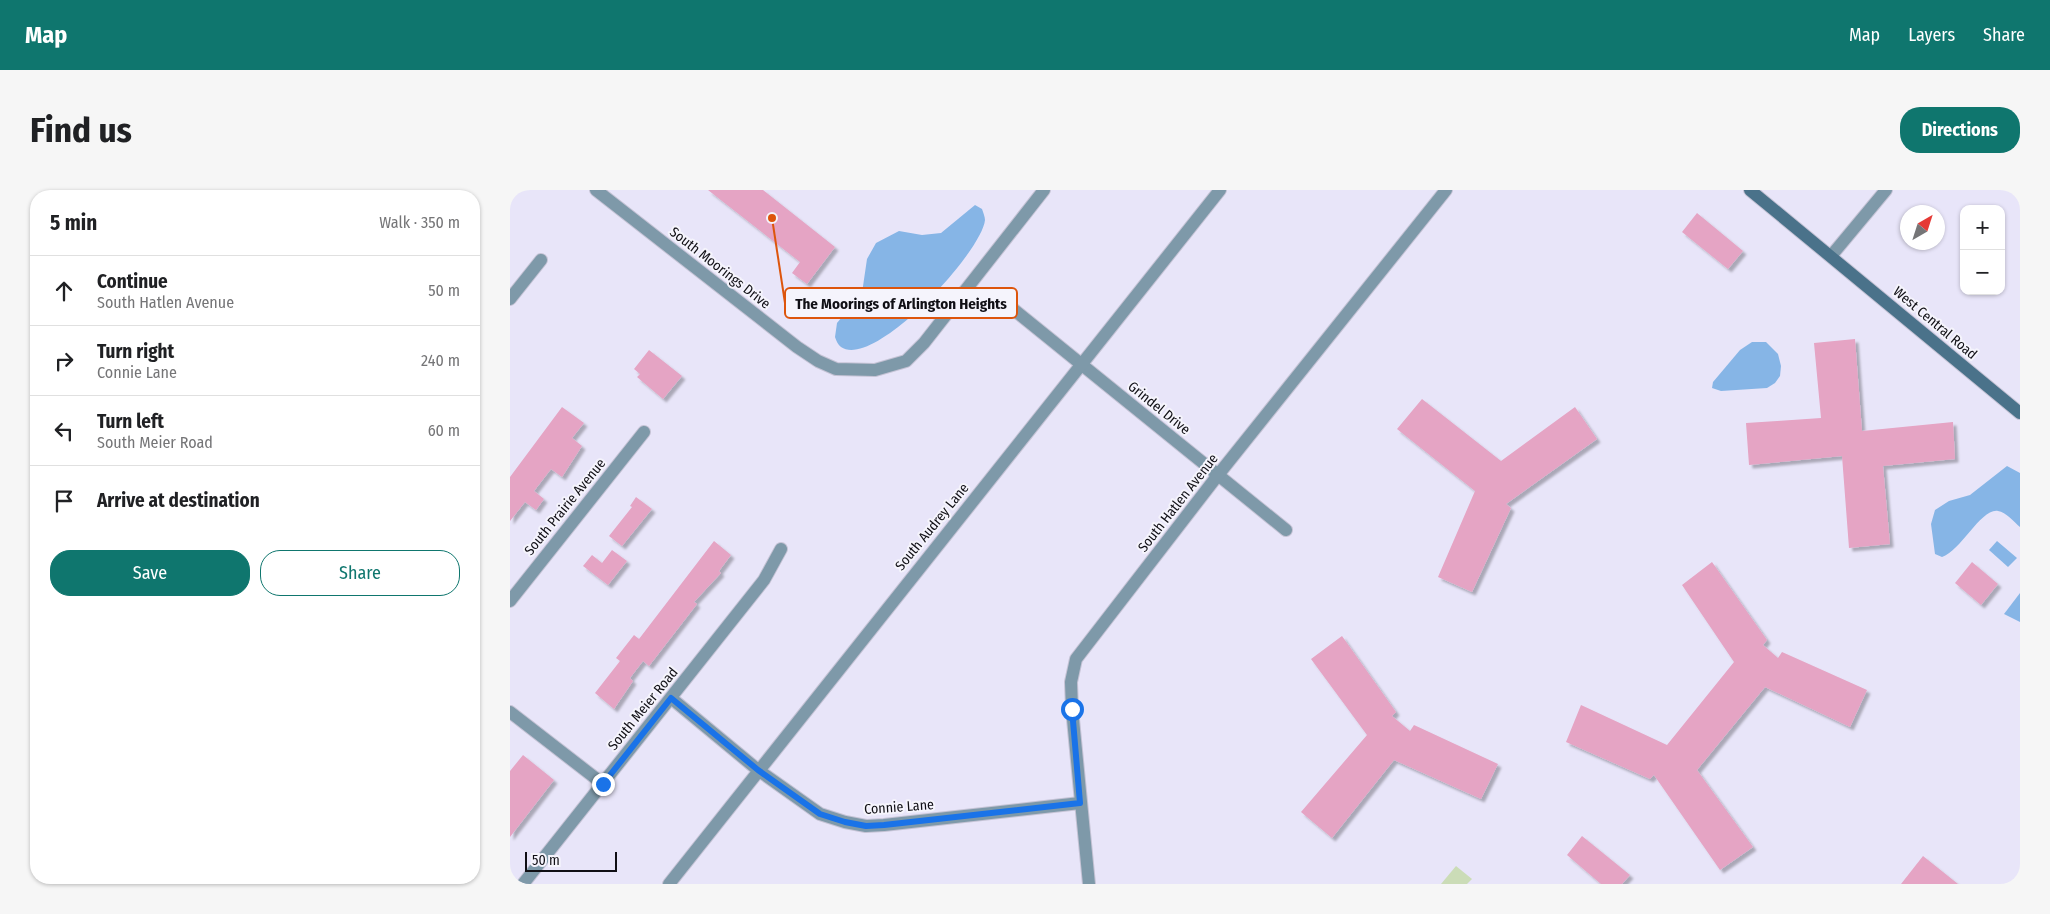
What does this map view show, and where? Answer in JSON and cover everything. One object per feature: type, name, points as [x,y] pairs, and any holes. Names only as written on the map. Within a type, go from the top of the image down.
[{"type":"main road","name":"West Central Road","points":[[1750,190],[2020,413]]},
{"type":"street","name":"South Moorings Drive","points":[[596,190],[797,347],[836,369],[875,370],[906,361],[924,343],[1044,190]]},
{"type":"street","name":"South Audrey Lane","points":[[669,884],[1220,190]]},
{"type":"street","name":"South Hatlen Avenue","points":[[1089,884],[1080,803],[1071,682],[1076,659],[1218,475],[1446,190]]},
{"type":"street","points":[[1831,256],[1886,190]]},
{"type":"street","points":[[510,299],[541,260]]},
{"type":"street","name":"Grindel Drive","points":[[1013,309],[1286,530]]},
{"type":"street","name":"South Prairie Avenue","points":[[510,601],[644,432]]},
{"type":"street","name":"South Meier Road","points":[[523,884],[764,580],[781,549]]},
{"type":"street","name":"Connie Lane","points":[[671,698],[758,770],[820,814],[845,822],[866,826],[1080,803]]},
{"type":"street","points":[[510,712],[603,784]]},
{"type":"green space","points":[[1456,866],[1472,879],[1467,884],[1441,884]]},
{"type":"water","points":[[975,205],[982,209],[985,220],[979,236],[966,257],[947,280],[900,325],[877,341],[857,349],[841,347],[835,337],[837,323],[862,293],[867,259],[876,243],[899,231],[922,235],[941,233]]},
{"type":"water","points":[[1752,342],[1766,342],[1778,354],[1781,366],[1780,376],[1775,383],[1767,388],[1721,391],[1712,388],[1713,382],[1740,350]]},
{"type":"water","points":[[2007,466],[2020,473],[2020,527],[2004,513],[1998,511],[1991,512],[1949,553],[1942,557],[1935,554],[1931,524],[1935,510],[1949,501],[1970,495]]},
{"type":"water","points":[[1997,541],[2017,558],[2008,567],[1989,550]]},
{"type":"water","points":[[2020,593],[2020,622],[2004,614]]},
{"type":"building","points":[[708,190],[763,190],[835,247],[807,284],[792,273],[800,262]]},
{"type":"building","points":[[1697,213],[1743,251],[1728,269],[1682,232]]},
{"type":"building","points":[[1855,339],[1862,431],[1953,422],[1955,459],[1883,466],[1890,544],[1849,548],[1842,456],[1749,465],[1746,423],[1821,418],[1814,343]]},
{"type":"building","points":[[649,350],[682,376],[663,399],[637,377],[640,374],[634,369]]},
{"type":"building","points":[[1422,399],[1501,461],[1575,407],[1597,439],[1506,504],[1511,508],[1472,592],[1438,577],[1475,491],[1397,429]]},
{"type":"building","points":[[562,407],[584,423],[572,438],[582,446],[562,477],[551,469],[534,491],[544,499],[536,510],[525,502],[510,521],[510,477]]},
{"type":"building","points":[[636,497],[652,509],[622,546],[609,536],[632,507],[630,506]]},
{"type":"building","points":[[714,541],[731,555],[719,571],[721,573],[694,602],[697,604],[649,666],[643,661],[630,678],[633,681],[614,709],[595,693],[620,661],[616,658],[634,635],[639,639]]},
{"type":"building","points":[[612,550],[627,561],[608,585],[583,566],[592,555],[602,563]]},
{"type":"building","points":[[1712,562],[1767,640],[1763,645],[1778,658],[1782,652],[1867,690],[1850,727],[1765,687],[1697,770],[1753,847],[1720,870],[1654,775],[1650,779],[1566,742],[1581,705],[1667,745],[1734,662],[1682,585]]},
{"type":"building","points":[[1972,562],[1998,584],[1981,605],[1955,583]]},
{"type":"building","points":[[1342,636],[1396,712],[1392,716],[1410,731],[1414,725],[1498,764],[1481,799],[1394,760],[1332,838],[1301,812],[1367,735],[1311,659]]},
{"type":"building","points":[[523,755],[554,780],[510,837],[510,771]]},
{"type":"building","points":[[1582,836],[1630,875],[1622,884],[1601,884],[1567,855]]},
{"type":"building","points":[[1923,856],[1958,884],[1901,884]]},
{"type":"place","name":"The Moorings of Arlington Heights","points":[[772,218]]},
{"type":"route","points":[[603,784],[671,698],[758,770],[820,814],[845,822],[866,826],[884,825],[1080,803],[1072,709]]}]
